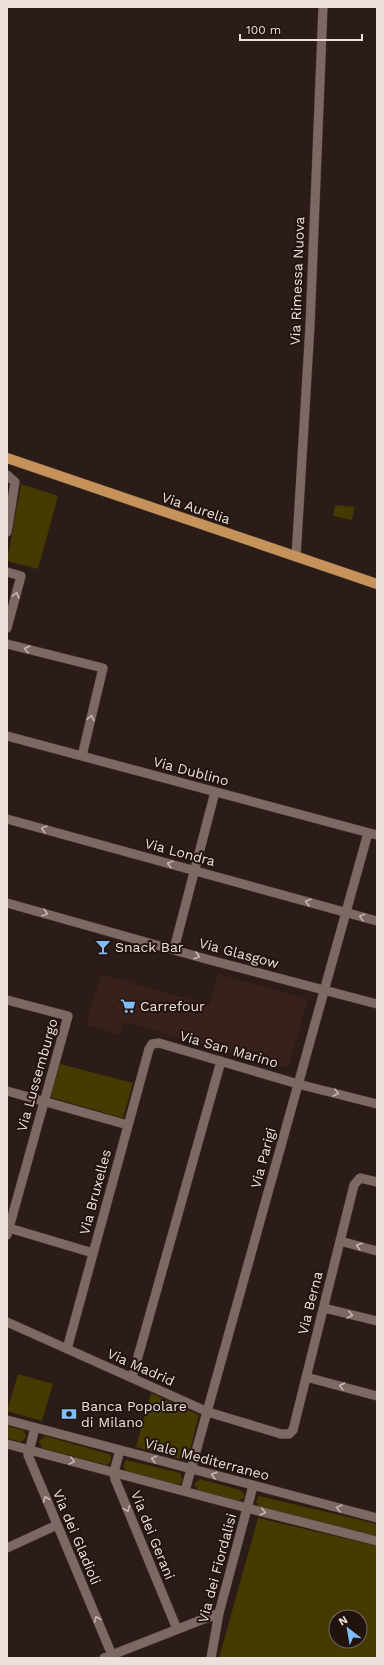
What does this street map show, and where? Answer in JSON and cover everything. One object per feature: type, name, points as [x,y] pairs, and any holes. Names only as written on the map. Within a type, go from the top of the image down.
[{"type":"main road","name":"Via Aurelia","points":[[7,458],[377,584]]},
{"type":"street","name":"Via Rimessa Nuova","points":[[296,556],[310,326],[323,7]]},
{"type":"street","points":[[7,476],[15,482],[7,532]]},
{"type":"street","points":[[7,572],[21,576],[7,628]]},
{"type":"street","points":[[7,644],[103,668],[82,756]]},
{"type":"street","name":"Via Dublino","points":[[7,736],[373,834]]},
{"type":"street","points":[[174,949],[215,792]]},
{"type":"street","name":"Via Londra","points":[[7,819],[377,921]]},
{"type":"street","name":"Via Parigi","points":[[185,1491],[346,913],[373,834]]},
{"type":"street","name":"Via Glasgow","points":[[7,903],[377,1004]]},
{"type":"street","name":"Via Lussemburgo","points":[[7,1000],[68,1016],[8,1231]]},
{"type":"street","name":"Via San Marino","points":[[153,1044],[159,1043],[298,1084],[377,1104]]},
{"type":"street","name":"Via Bruxelles","points":[[67,1349],[149,1049],[153,1044]]},
{"type":"street","points":[[132,1378],[221,1062]]},
{"type":"street","points":[[7,1091],[128,1125]]},
{"type":"street","name":"Via Berna","points":[[289,1434],[293,1430],[354,1185],[358,1179],[364,1178],[377,1182]]},
{"type":"street","points":[[7,1199],[17,1202]]},
{"type":"street","points":[[8,1231],[93,1253]]},
{"type":"street","points":[[340,1241],[377,1251]]},
{"type":"street","points":[[324,1308],[377,1321]]},
{"type":"street","name":"Via Madrid","points":[[7,1322],[208,1412],[281,1434],[289,1434]]},
{"type":"street","points":[[306,1377],[377,1396]]},
{"type":"street","name":"Viale Mediterraneo","points":[[7,1420],[377,1518]]},
{"type":"street","name":"Via dei Gladioli","points":[[35,1428],[28,1455],[108,1656]]},
{"type":"street","points":[[7,1444],[377,1541]]},
{"type":"street","points":[[114,1472],[120,1450]]},
{"type":"street","name":"Via dei Gerani","points":[[114,1472],[115,1479],[177,1629]]},
{"type":"street","name":"Via dei Fiordalisi","points":[[211,1658],[219,1613],[253,1486]]},
{"type":"street","points":[[7,1548],[57,1525]]},
{"type":"street","points":[[108,1656],[219,1613]]},
{"type":"shaded area","points":[[21,484],[58,496],[38,569],[7,561]]},
{"type":"shaded area","points":[[335,505],[354,507],[352,520],[333,516]]},
{"type":"shaded area","points":[[101,974],[209,1005],[218,974],[308,999],[288,1068],[124,1022],[120,1035],[86,1025]]},
{"type":"shaded area","points":[[60,1064],[133,1083],[123,1118],[50,1097]]},
{"type":"shaded area","points":[[18,1374],[53,1384],[42,1421],[7,1411]]},
{"type":"shaded area","points":[[151,1393],[199,1415],[187,1461],[136,1447]]},
{"type":"shaded area","points":[[7,1426],[23,1430],[26,1435],[25,1439],[21,1442],[7,1438]]},
{"type":"shaded area","points":[[45,1436],[109,1454],[111,1457],[111,1462],[106,1465],[42,1448],[39,1441]]},
{"type":"shaded area","points":[[126,1460],[180,1473],[183,1480],[179,1485],[126,1471],[123,1466]]},
{"type":"shaded area","points":[[200,1479],[240,1490],[245,1497],[238,1501],[198,1490],[194,1484]]},
{"type":"shaded area","points":[[259,1496],[377,1524],[377,1536],[259,1507],[256,1501]]},
{"type":"shaded area","points":[[258,1518],[377,1546],[377,1658],[219,1658]]},
{"type":"place","name":"Snack Bar","points":[[103,947]]},
{"type":"place","name":"Carrefour","points":[[128,1006]]},
{"type":"place","name":"Banca Popolare di Milano","points":[[69,1414]]}]
